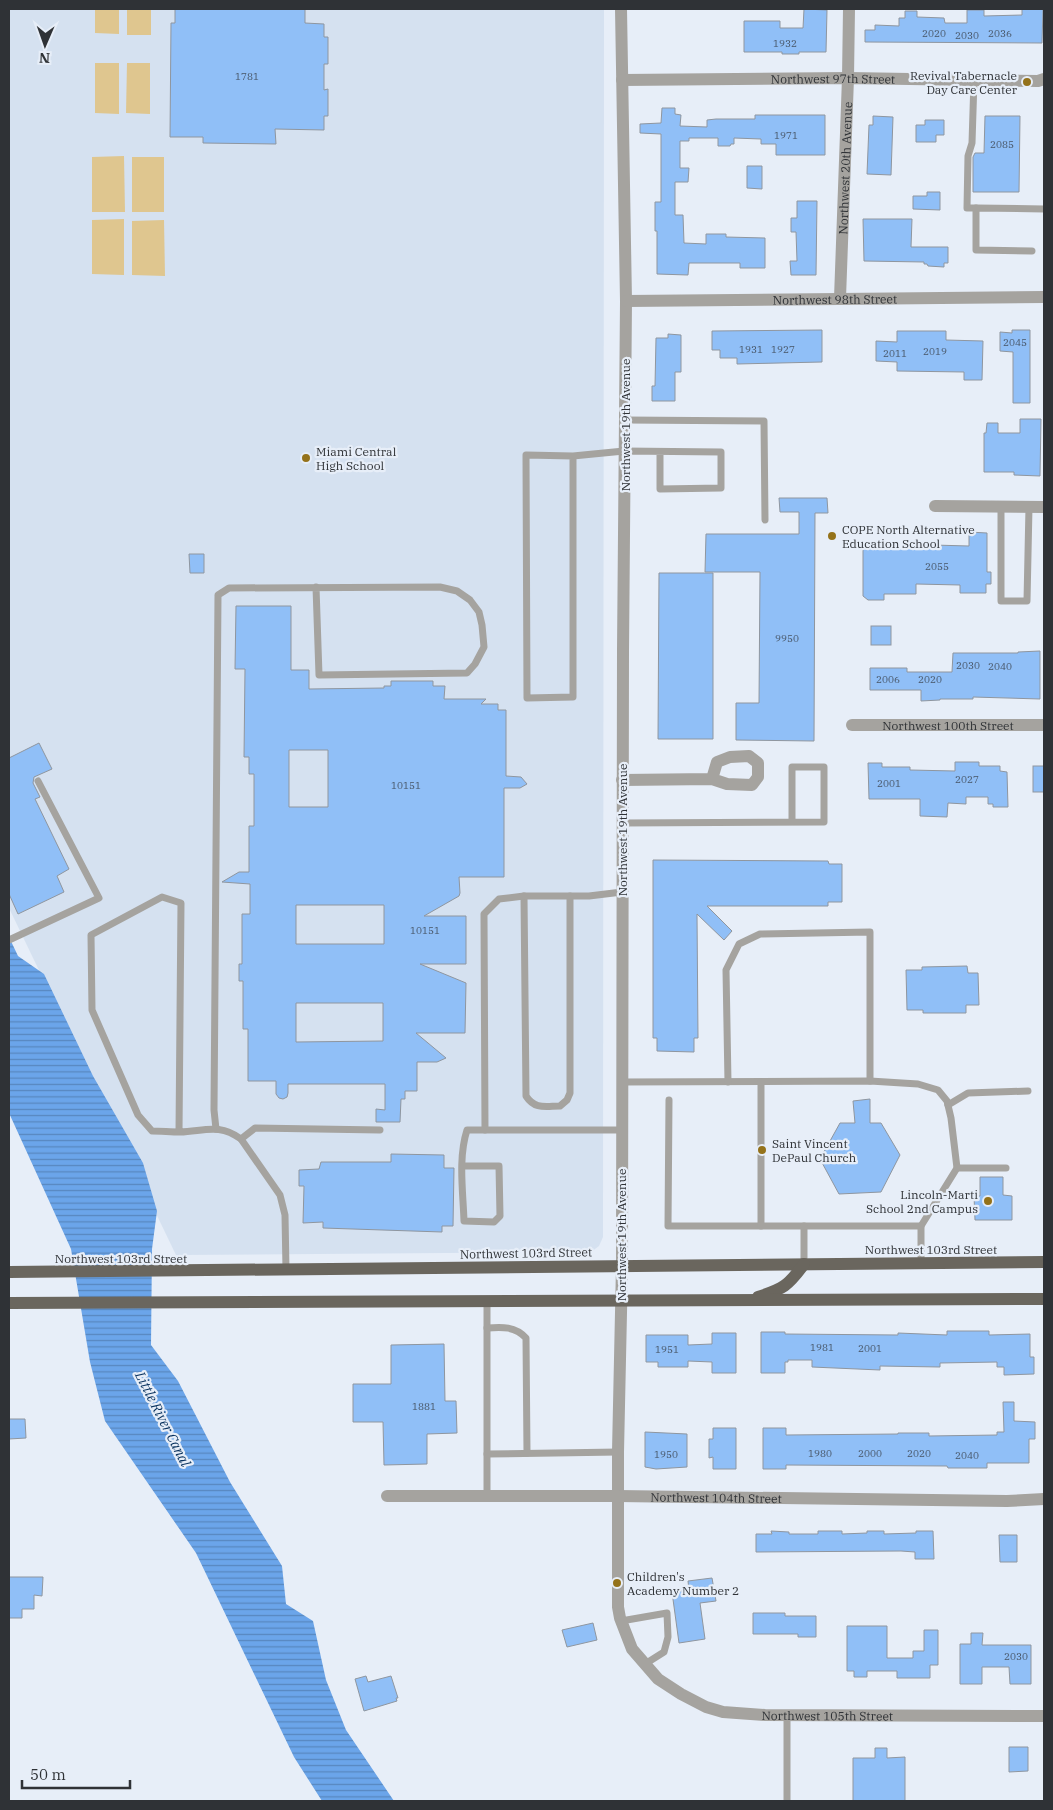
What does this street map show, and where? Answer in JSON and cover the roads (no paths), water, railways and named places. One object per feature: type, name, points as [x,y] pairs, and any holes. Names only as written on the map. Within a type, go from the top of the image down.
[{"type":"main road","name":"Northwest 103rd Street","points":[[9,1272],[1044,1262]]},
{"type":"main road","points":[[746,1301],[781,1290],[793,1280],[804,1264]]},
{"type":"main road","points":[[9,1304],[487,1300],[1044,1299]]},
{"type":"street","name":"Northwest 19th Avenue","points":[[621,9],[626,301],[622,780],[622,1266],[618,1452],[618,1607],[621,1621],[632,1649]]},
{"type":"street","name":"Northwest 20th Avenue","points":[[840,298],[849,9]]},
{"type":"street","name":"Northwest 97th Street","points":[[622,80],[848,78],[1038,81],[1044,79]]},
{"type":"street","name":"Northwest 98th Street","points":[[626,301],[1044,296]]},
{"type":"street","points":[[935,506],[1044,507]]},
{"type":"street","name":"Northwest 100th Street","points":[[852,725],[1044,725]]},
{"type":"street","points":[[622,780],[712,778]]},
{"type":"street","name":"Northwest 104th Street","points":[[387,1496],[618,1496],[1007,1501],[1044,1499]]},
{"type":"street","name":"Northwest 105th Street","points":[[632,1649],[658,1679],[706,1707],[723,1712],[787,1715],[1044,1716]]},
{"type":"lane","points":[[974,80],[972,143],[968,156],[967,208],[1044,209]]},
{"type":"lane","points":[[976,208],[976,250],[1032,251]]},
{"type":"lane","points":[[625,420],[764,421],[765,520]]},
{"type":"lane","points":[[573,456],[573,698],[526,698],[526,455],[573,456],[624,451],[721,452],[721,488],[660,489],[660,452]]},
{"type":"lane","points":[[1001,507],[1001,601],[1027,601],[1028,507]]},
{"type":"lane","points":[[216,1129],[214,1110],[218,595],[229,588],[316,587],[440,588],[457,591],[470,600],[479,612],[484,647],[475,664],[467,673],[319,675],[316,587]]},
{"type":"lane","points":[[622,823],[824,822],[824,767],[792,767],[792,822]]},
{"type":"lane","points":[[9,940],[98,898],[38,781]]},
{"type":"lane","points":[[485,1130],[484,914],[499,900],[524,896],[589,896],[622,892]]},
{"type":"lane","points":[[524,896],[526,1096],[531,1104],[539,1107],[560,1106],[567,1100],[570,1092],[570,896]]},
{"type":"lane","points":[[179,1132],[181,903],[162,897],[92,935],[92,1010],[138,1115],[152,1131],[179,1132],[216,1129],[230,1131],[241,1139],[280,1195],[285,1215],[286,1270]]},
{"type":"lane","points":[[728,1082],[726,970],[739,944],[760,934],[870,932],[870,1081]]},
{"type":"lane","points":[[622,1082],[870,1081],[918,1084],[938,1090],[948,1105],[957,1168],[921,1226],[921,1263]]},
{"type":"lane","points":[[761,1082],[761,1226]]},
{"type":"lane","points":[[948,1105],[968,1093],[1028,1091]]},
{"type":"lane","points":[[669,1100],[668,1226],[921,1226]]},
{"type":"lane","points":[[241,1139],[255,1128],[380,1130]]},
{"type":"lane","points":[[462,1166],[499,1166],[500,1216],[494,1222],[464,1221],[462,1166],[462,1146],[467,1130],[622,1130]]},
{"type":"lane","points":[[957,1168],[1006,1168]]},
{"type":"lane","points":[[804,1226],[804,1264]]},
{"type":"lane","points":[[487,1300],[487,1496]]},
{"type":"lane","points":[[487,1328],[506,1327],[520,1331],[526,1338],[527,1453]]},
{"type":"lane","points":[[487,1454],[618,1452]]},
{"type":"lane","points":[[621,1621],[667,1613],[668,1636],[664,1652],[645,1664]]},
{"type":"lane","points":[[787,1715],[787,1801]]},
{"type":"water","name":"Little River Canal","points":[[9,937],[18,956],[44,974],[93,1076],[143,1163],[157,1211],[152,1249],[151,1345],[178,1381],[230,1482],[282,1566],[286,1604],[313,1621],[326,1680],[346,1730],[394,1801],[322,1801],[294,1757],[196,1553],[105,1421],[90,1362],[71,1249],[9,1113]]},
{"type":"place","name":"Revival Tabernacle Day Care Center","points":[[1027,82]]},
{"type":"place","name":"Miami Central High School","points":[[306,458]]},
{"type":"place","name":"COPE North Alternative Education School","points":[[832,536]]},
{"type":"place","name":"Saint Vincent DePaul Church","points":[[762,1150]]},
{"type":"place","name":"Lincoln-Marti School 2nd Campus","points":[[988,1201]]},
{"type":"place","name":"Children's Academy Number 2","points":[[617,1583]]}]
